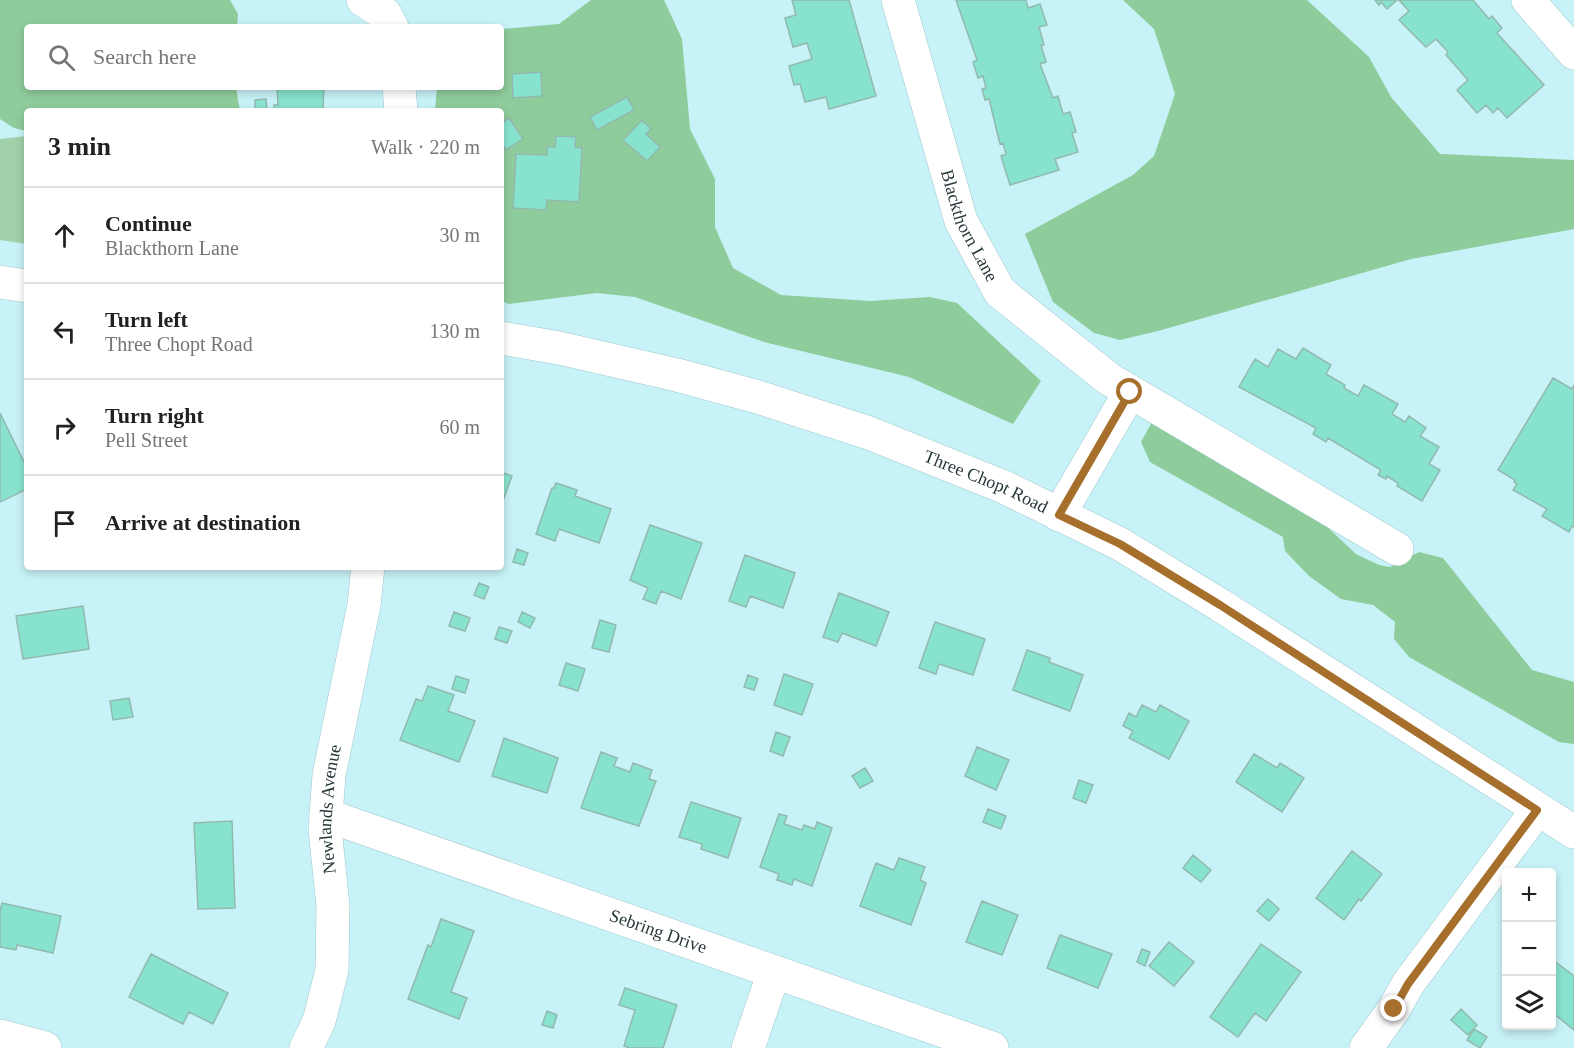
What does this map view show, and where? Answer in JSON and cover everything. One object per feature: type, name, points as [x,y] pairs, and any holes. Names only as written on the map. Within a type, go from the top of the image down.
[{"type":"street","points":[[363,0],[385,14],[390,24]]},
{"type":"street","name":"Blackthorn Lane","points":[[898,0],[961,221],[1000,292],[1109,380],[1397,549]]},
{"type":"street","points":[[1528,0],[1574,53]]},
{"type":"street","points":[[399,90],[401,108]]},
{"type":"street","points":[[0,282],[24,286]]},
{"type":"street","name":"Three Chopt Road","points":[[504,339],[559,348],[677,375],[823,417],[929,456],[1004,487],[1120,544],[1220,605],[1574,832]]},
{"type":"street","points":[[1059,515],[1130,392]]},
{"type":"street","name":"Newlands Avenue","points":[[306,1048],[320,1021],[332,970],[333,906],[325,829],[329,775],[364,605],[368,570]]},
{"type":"street","points":[[1366,1048],[1394,1009],[1408,984],[1537,810]]},
{"type":"street","name":"Sebring Drive","points":[[326,815],[992,1048]]},
{"type":"street","points":[[748,1048],[774,972]]},
{"type":"street","points":[[0,1036],[45,1048]]},
{"type":"green space","points":[[0,0],[230,0],[238,14],[237,24],[24,24],[24,90],[236,90],[240,108],[24,108],[24,130],[14,128],[0,119]]},
{"type":"green space","points":[[591,0],[664,0],[682,39],[690,129],[715,179],[715,227],[733,268],[781,295],[870,301],[930,297],[957,303],[1041,381],[1013,424],[909,377],[764,342],[635,297],[597,293],[509,304],[504,302],[504,108],[435,108],[437,90],[504,90],[504,29],[559,24]]},
{"type":"green space","points":[[1123,0],[1307,0],[1369,57],[1391,97],[1440,154],[1574,160],[1574,229],[1411,259],[1120,340],[1094,333],[1053,302],[1025,234],[1133,175],[1154,156],[1175,94],[1154,29]]},
{"type":"green space","points":[[24,136],[24,244],[0,240],[0,139]]},
{"type":"green space","points":[[1152,422],[1323,523],[1356,554],[1379,565],[1390,567],[1419,552],[1443,558],[1532,670],[1574,682],[1574,744],[1559,742],[1409,657],[1394,639],[1395,622],[1373,605],[1341,599],[1309,576],[1285,551],[1283,537],[1150,462],[1141,442]]},
{"type":"building","points":[[792,0],[849,0],[876,96],[829,109],[826,97],[805,102],[800,84],[794,85],[789,66],[812,59],[807,43],[793,47],[785,18],[796,15]]},
{"type":"building","points":[[956,0],[1026,0],[1028,8],[1040,4],[1047,25],[1039,27],[1046,62],[1040,64],[1053,98],[1058,96],[1063,114],[1070,112],[1076,132],[1072,133],[1078,152],[1055,159],[1059,170],[1010,185],[1001,156],[1006,154],[1003,143],[1000,144],[989,99],[985,100],[982,89],[986,88],[983,76],[978,78],[973,62],[977,60]]},
{"type":"building","points":[[1375,0],[1397,0],[1387,9],[1381,2],[1379,5]]},
{"type":"building","points":[[1399,0],[1473,0],[1489,19],[1492,16],[1502,28],[1497,33],[1544,85],[1507,118],[1498,108],[1493,113],[1486,105],[1477,113],[1457,90],[1468,80],[1446,55],[1448,52],[1436,39],[1426,47],[1399,20],[1409,11]]},
{"type":"building","points":[[541,72],[542,96],[513,98],[512,74]]},
{"type":"building","points":[[277,90],[324,90],[323,108],[274,108],[274,105],[278,105]]},
{"type":"building","points":[[627,97],[634,110],[597,130],[590,117]]},
{"type":"building","points":[[266,99],[267,108],[255,108],[255,100]]},
{"type":"building","points":[[509,118],[523,139],[506,150],[504,147],[504,122]]},
{"type":"building","points":[[642,120],[651,129],[646,134],[660,147],[647,161],[623,140]]},
{"type":"building","points":[[556,136],[576,137],[575,147],[582,148],[579,202],[547,200],[546,210],[513,208],[516,154],[547,155],[547,147],[555,147]]},
{"type":"building","points":[[1303,348],[1331,365],[1326,374],[1345,385],[1344,388],[1358,396],[1364,385],[1398,404],[1392,414],[1405,422],[1409,416],[1426,428],[1420,436],[1439,447],[1429,464],[1440,470],[1422,501],[1397,486],[1398,483],[1387,476],[1386,479],[1378,475],[1381,470],[1328,438],[1326,442],[1313,434],[1316,428],[1239,387],[1255,359],[1268,367],[1278,349],[1296,359]]},
{"type":"building","points":[[1553,378],[1572,389],[1574,385],[1574,527],[1572,526],[1569,532],[1542,516],[1547,509],[1513,490],[1517,484],[1515,480],[1498,470]]},
{"type":"building","points":[[0,413],[24,462],[24,490],[0,502]]},
{"type":"building","points":[[504,473],[512,476],[504,498]]},
{"type":"building","points":[[556,483],[577,490],[575,496],[611,509],[599,543],[559,529],[555,541],[536,534],[552,488]]},
{"type":"building","points":[[650,525],[702,543],[681,599],[661,591],[656,604],[643,599],[648,588],[630,580]]},
{"type":"building","points":[[517,549],[528,553],[524,565],[513,562]]},
{"type":"building","points":[[745,555],[795,573],[783,608],[750,596],[746,607],[729,601]]},
{"type":"building","points":[[479,583],[489,587],[484,599],[474,595]]},
{"type":"building","points":[[839,593],[889,612],[876,646],[842,633],[838,642],[823,637]]},
{"type":"building","points":[[83,606],[89,649],[23,659],[16,616]]},
{"type":"building","points":[[454,612],[470,618],[465,631],[449,626]]},
{"type":"building","points":[[522,612],[535,618],[530,628],[518,622]]},
{"type":"building","points":[[600,620],[616,625],[609,652],[592,648]]},
{"type":"building","points":[[935,622],[985,639],[973,675],[939,664],[936,674],[919,668]]},
{"type":"building","points":[[499,627],[512,631],[507,643],[495,639]]},
{"type":"building","points":[[1027,650],[1050,658],[1049,662],[1083,675],[1070,711],[1013,690]]},
{"type":"building","points":[[566,663],[585,669],[578,691],[559,685]]},
{"type":"building","points":[[784,674],[813,684],[802,715],[774,705]]},
{"type":"building","points":[[748,675],[758,679],[754,690],[744,687]]},
{"type":"building","points":[[456,676],[469,680],[465,693],[452,689]]},
{"type":"building","points":[[428,686],[454,695],[448,711],[475,721],[459,762],[400,740],[416,699],[422,701]]},
{"type":"building","points":[[129,698],[133,717],[113,720],[110,701]]},
{"type":"building","points":[[1142,705],[1156,712],[1160,705],[1189,721],[1169,759],[1129,738],[1133,731],[1123,726],[1129,713],[1136,717]]},
{"type":"building","points":[[776,732],[790,737],[783,756],[770,751]]},
{"type":"building","points":[[504,738],[558,758],[547,793],[492,776]]},
{"type":"building","points":[[977,747],[1009,760],[996,790],[965,776]]},
{"type":"building","points":[[601,752],[617,758],[614,766],[630,772],[633,763],[652,770],[649,779],[656,781],[639,826],[581,808]]},
{"type":"building","points":[[1254,754],[1277,768],[1280,763],[1304,778],[1282,812],[1236,782]]},
{"type":"building","points":[[865,768],[873,781],[860,788],[852,776]]},
{"type":"building","points":[[1079,780],[1093,785],[1086,803],[1073,798]]},
{"type":"building","points":[[691,802],[741,818],[728,858],[701,849],[702,844],[679,837]]},
{"type":"building","points":[[988,809],[1006,816],[1001,829],[983,822]]},
{"type":"building","points":[[779,814],[787,816],[784,824],[802,830],[804,825],[815,829],[817,822],[832,828],[812,886],[794,879],[792,885],[777,880],[779,874],[760,867]]},
{"type":"building","points":[[232,821],[235,908],[198,909],[194,823]]},
{"type":"building","points":[[1352,851],[1382,874],[1361,901],[1359,899],[1344,920],[1316,898]]},
{"type":"building","points":[[1193,855],[1211,870],[1201,882],[1183,868]]},
{"type":"building","points":[[899,858],[925,867],[920,880],[926,883],[911,925],[860,906],[876,863],[894,870]]},
{"type":"building","points":[[1268,899],[1279,909],[1269,921],[1257,911]]},
{"type":"building","points":[[982,901],[1018,915],[1002,955],[966,942]]},
{"type":"building","points":[[2,903],[61,916],[53,953],[17,945],[16,950],[0,947]]},
{"type":"building","points":[[441,919],[474,931],[451,992],[467,998],[459,1019],[408,999],[428,945],[431,947]]},
{"type":"building","points":[[1060,935],[1112,954],[1098,988],[1047,968]]},
{"type":"building","points":[[1169,942],[1194,962],[1174,986],[1149,966]]},
{"type":"building","points":[[1261,944],[1301,972],[1266,1021],[1255,1013],[1238,1037],[1210,1017]]},
{"type":"building","points":[[1142,949],[1150,952],[1145,966],[1137,962]]},
{"type":"building","points":[[151,954],[228,993],[213,1024],[189,1012],[183,1024],[129,997]]},
{"type":"building","points":[[1556,962],[1574,976],[1574,1030],[1556,1015]]},
{"type":"building","points":[[625,988],[677,1005],[663,1048],[624,1046],[635,1010],[619,1005]]},
{"type":"building","points":[[1461,1009],[1477,1025],[1468,1035],[1451,1020]]},
{"type":"building","points":[[547,1011],[557,1015],[553,1028],[542,1025]]},
{"type":"building","points":[[1474,1029],[1487,1037],[1480,1048],[1467,1040]]},
{"type":"route","points":[[1130,392],[1059,515],[1120,544],[1220,605],[1537,810],[1408,984],[1394,1009]]}]
